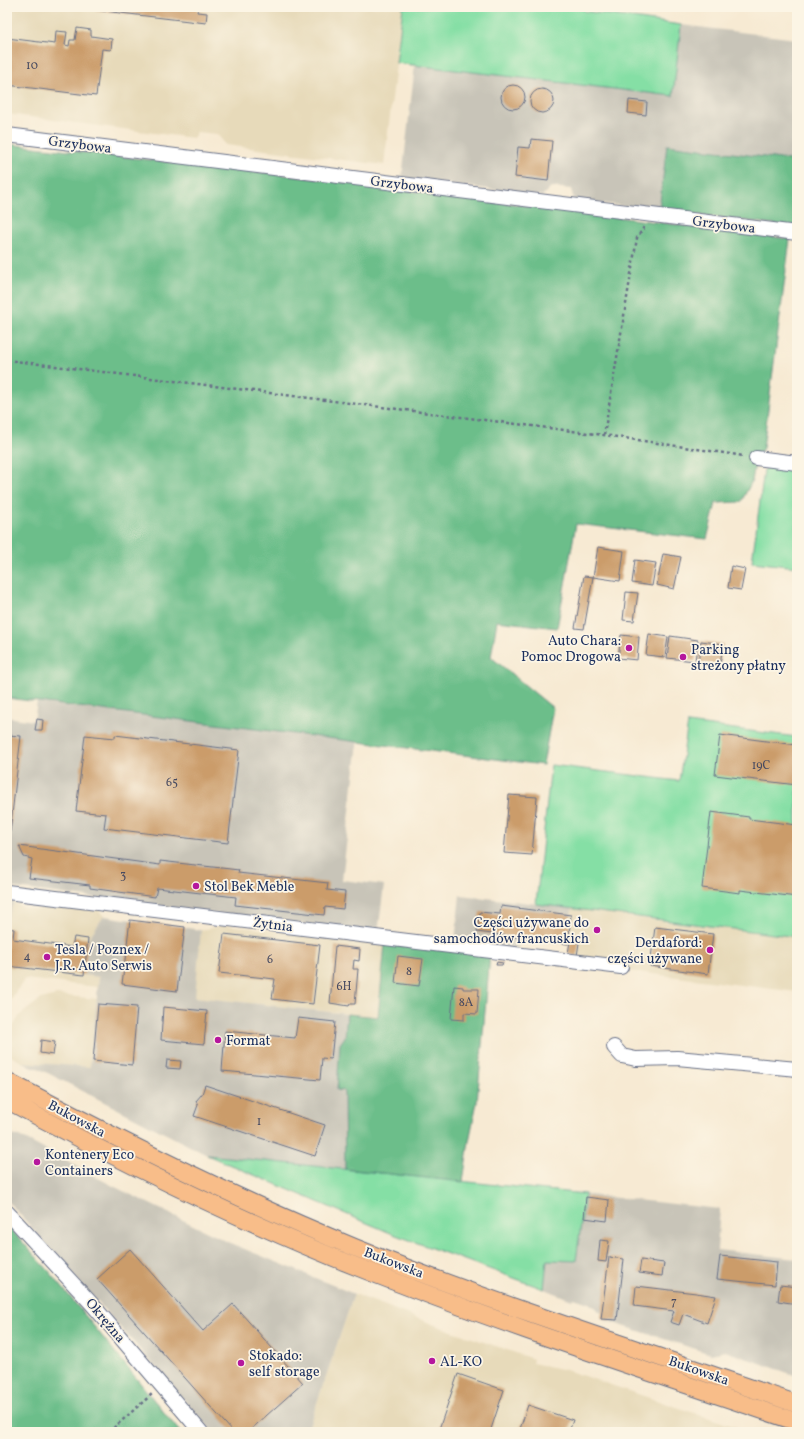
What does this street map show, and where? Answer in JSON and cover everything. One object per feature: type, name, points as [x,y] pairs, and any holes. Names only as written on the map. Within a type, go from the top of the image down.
[{"type":"main road","name":"Bukowska","points":[[7,1081],[174,1167],[242,1199],[355,1247],[462,1288],[797,1404]]},
{"type":"main road","name":"Bukowska","points":[[7,1100],[180,1189],[276,1233],[353,1265],[496,1319],[797,1422]]},
{"type":"street","name":"Grzybowa","points":[[7,135],[797,233]]},
{"type":"street","points":[[756,458],[797,463]]},
{"type":"street","name":"Żytnia","points":[[7,892],[621,967]]},
{"type":"street","points":[[614,1047],[622,1056],[636,1059],[677,1058],[797,1069]]},
{"type":"street","name":"Okrężna","points":[[7,1212],[91,1303],[201,1432]]},
{"type":"path","points":[[604,435],[637,238],[643,230],[648,214]]},
{"type":"path","points":[[7,360],[604,435],[756,458]]},
{"type":"path","points":[[109,1432],[161,1386]]},
{"type":"shaded area","points":[[7,7],[403,7],[384,165],[226,145],[217,134],[197,132],[193,138],[7,114]]},
{"type":"shaded area","points":[[681,25],[797,39],[797,161],[667,145],[659,210],[574,200],[571,189],[551,187],[542,196],[402,178],[415,65],[673,96]]},
{"type":"shaded area","points":[[37,702],[358,742],[342,880],[384,885],[378,933],[7,887],[7,717],[34,721]]},
{"type":"shaded area","points":[[460,895],[572,908],[568,944],[525,939],[516,949],[476,944],[473,940],[464,939],[460,942],[455,942]]},
{"type":"shaded area","points":[[7,899],[14,903],[7,919]]},
{"type":"shaded area","name":"Tesla / Poznex / J.R. Auto Serwis","points":[[14,903],[25,908],[38,910],[48,903],[98,909],[104,916],[88,939],[85,975],[99,977],[98,987],[25,979],[7,1005],[7,919]]},
{"type":"shaded area","name":"Derdaford: części używane","points":[[572,908],[627,915],[628,917],[797,937],[797,992],[621,970],[568,954]]},
{"type":"shaded area","points":[[104,916],[201,930],[195,997],[347,1014],[345,1037],[340,1044],[337,1090],[344,1091],[345,1169],[207,1155],[38,1068],[33,1068],[22,1062],[90,1067],[99,977],[84,975],[88,939]]},
{"type":"shaded area","points":[[225,925],[385,944],[378,1017],[194,997],[201,930]]},
{"type":"shaded area","points":[[57,995],[97,999],[90,1068],[22,1062],[7,1054],[7,1037],[20,1015],[41,999]]},
{"type":"shaded area","name":"Stokado: self storage","points":[[7,1135],[19,1136],[115,1187],[230,1243],[354,1294],[307,1432],[213,1432],[7,1200]]},
{"type":"shaded area","points":[[553,1191],[720,1209],[717,1250],[797,1259],[797,1376],[725,1351],[711,1354],[601,1319],[602,1313],[589,1303],[574,1298],[572,1300],[544,1289]]},
{"type":"shaded area","name":"AL-KO","points":[[354,1294],[443,1328],[533,1359],[532,1363],[566,1370],[748,1431],[307,1432]]},
{"type":"green space","points":[[403,7],[584,7],[584,11],[681,25],[673,96],[396,63]]},
{"type":"green space","points":[[7,144],[268,173],[790,239],[763,448],[756,458],[752,481],[741,502],[716,503],[707,539],[576,524],[557,628],[497,621],[491,657],[553,708],[543,765],[7,698]]},
{"type":"green space","points":[[667,145],[797,161],[797,227],[659,210]]},
{"type":"green space","points":[[769,466],[797,470],[797,567],[752,562],[764,470]]},
{"type":"green space","points":[[688,723],[797,737],[797,937],[536,904],[551,765],[679,781]]},
{"type":"green space","points":[[385,944],[490,955],[477,1102],[463,1182],[345,1169],[344,1091],[337,1090],[340,1044],[345,1037],[347,1014],[378,1017]]},
{"type":"green space","points":[[207,1155],[585,1194],[576,1261],[547,1260],[544,1289],[393,1234]]},
{"type":"green space","points":[[7,1225],[49,1271],[180,1432],[7,1432]]},
{"type":"building","points":[[86,7],[198,7],[197,12],[207,13],[206,23],[86,9]]},
{"type":"building","points":[[77,28],[91,30],[91,36],[112,39],[111,50],[102,49],[96,96],[7,85],[7,38],[55,44],[56,31],[67,32],[65,45],[69,46],[70,40],[75,40]]},
{"type":"building","points":[[513,85],[522,88],[525,97],[522,106],[513,109],[504,106],[501,97],[504,88]]},
{"type":"building","points":[[542,89],[551,92],[554,101],[551,110],[542,113],[533,110],[530,101],[533,92]]},
{"type":"building","points":[[629,100],[647,102],[646,115],[628,113]]},
{"type":"building","points":[[531,139],[552,141],[548,181],[515,177],[518,147],[530,148]]},
{"type":"building","points":[[598,547],[624,551],[620,581],[593,577]]},
{"type":"building","points":[[663,554],[681,557],[674,589],[657,585]]},
{"type":"building","points":[[635,560],[656,563],[652,586],[632,583]]},
{"type":"building","points":[[731,566],[745,569],[741,590],[728,588]]},
{"type":"building","points":[[584,576],[593,577],[584,629],[575,628]]},
{"type":"building","points":[[626,592],[638,593],[634,621],[623,620]]},
{"type":"building","points":[[649,634],[668,637],[665,657],[646,655]]},
{"type":"building","points":[[621,635],[639,637],[637,660],[618,658]]},
{"type":"building","points":[[670,636],[698,640],[695,661],[667,658]]},
{"type":"building","points":[[701,641],[723,644],[720,665],[698,662]]},
{"type":"building","points":[[37,719],[43,720],[42,730],[35,730]]},
{"type":"building","points":[[7,735],[21,736],[10,832],[7,832]]},
{"type":"building","points":[[85,735],[115,738],[115,735],[239,750],[228,843],[104,828],[106,814],[76,811]]},
{"type":"building","points":[[720,735],[797,745],[797,785],[715,775]]},
{"type":"building","points":[[509,795],[537,797],[532,855],[504,853]]},
{"type":"building","points":[[711,812],[749,817],[749,819],[797,825],[797,897],[740,890],[740,893],[702,888]]},
{"type":"building","points":[[19,846],[160,865],[160,861],[239,870],[238,873],[328,883],[327,890],[345,892],[343,909],[325,907],[324,915],[235,905],[236,897],[157,888],[155,897],[90,888],[90,885],[29,878],[32,859],[24,857]]},
{"type":"building","points":[[501,906],[571,915],[568,944],[477,932],[480,912],[500,914]]},
{"type":"building","points":[[130,920],[185,927],[177,991],[122,984]]},
{"type":"building","points":[[655,927],[713,934],[708,974],[650,966]]},
{"type":"building","points":[[7,928],[14,929],[13,939],[72,947],[74,937],[88,939],[84,975],[7,966]]},
{"type":"building","points":[[224,934],[320,945],[313,1004],[272,999],[275,979],[219,973]]},
{"type":"building","points":[[570,941],[579,943],[577,956],[568,954]]},
{"type":"building","points":[[335,946],[360,949],[359,961],[354,960],[353,969],[358,969],[355,1004],[350,1004],[349,1006],[330,1003]]},
{"type":"building","points":[[398,956],[423,959],[419,986],[395,983]]},
{"type":"building","points":[[497,962],[503,963],[502,965],[496,965]]},
{"type":"building","points":[[454,986],[463,987],[463,989],[479,989],[477,1014],[464,1013],[464,1020],[451,1019]]},
{"type":"building","points":[[98,1004],[137,1007],[132,1065],[93,1061]]},
{"type":"building","points":[[163,1007],[207,1011],[204,1044],[161,1040]]},
{"type":"building","points":[[298,1018],[335,1022],[331,1059],[322,1058],[320,1080],[222,1071],[225,1031],[295,1038]]},
{"type":"building","points":[[41,1040],[55,1042],[53,1055],[40,1053]]},
{"type":"building","points":[[167,1060],[181,1061],[180,1069],[166,1068]]},
{"type":"building","points":[[205,1085],[325,1125],[315,1156],[194,1116],[198,1105],[196,1101],[202,1094]]},
{"type":"building","points":[[586,1197],[609,1200],[607,1221],[584,1218]]},
{"type":"building","points":[[600,1240],[609,1241],[606,1262],[598,1261]]},
{"type":"building","points":[[130,1249],[203,1331],[233,1304],[303,1383],[248,1432],[233,1432],[97,1279]]},
{"type":"building","points":[[720,1256],[777,1262],[775,1285],[717,1279]]},
{"type":"building","points":[[609,1257],[624,1259],[617,1320],[601,1319]]},
{"type":"building","points":[[641,1260],[664,1263],[662,1276],[639,1273]]},
{"type":"building","points":[[780,1285],[797,1287],[797,1304],[778,1301]]},
{"type":"building","points":[[636,1286],[716,1296],[707,1323],[683,1314],[679,1325],[670,1322],[674,1311],[634,1306]]},
{"type":"building","points":[[458,1374],[504,1390],[490,1432],[438,1432]]},
{"type":"building","points":[[528,1405],[573,1420],[569,1432],[519,1432]]},
{"type":"place","name":"Auto Chara: Pomoc Drogowa","points":[[629,648]]},
{"type":"place","name":"Parking streżony płatny","points":[[683,657]]},
{"type":"place","name":"Stol Bek Meble","points":[[196,886]]},
{"type":"place","name":"Części używane do samochodów francuskich","points":[[597,930]]},
{"type":"place","name":"Derdaford: części używane","points":[[710,950]]},
{"type":"place","name":"Tesla / Poznex / J.R. Auto Serwis","points":[[47,957]]},
{"type":"place","name":"Format","points":[[218,1040]]},
{"type":"place","name":"Kontenery Eco Containers","points":[[37,1162]]},
{"type":"place","name":"AL-KO","points":[[432,1361]]},
{"type":"place","name":"Stokado: self storage","points":[[241,1363]]}]
